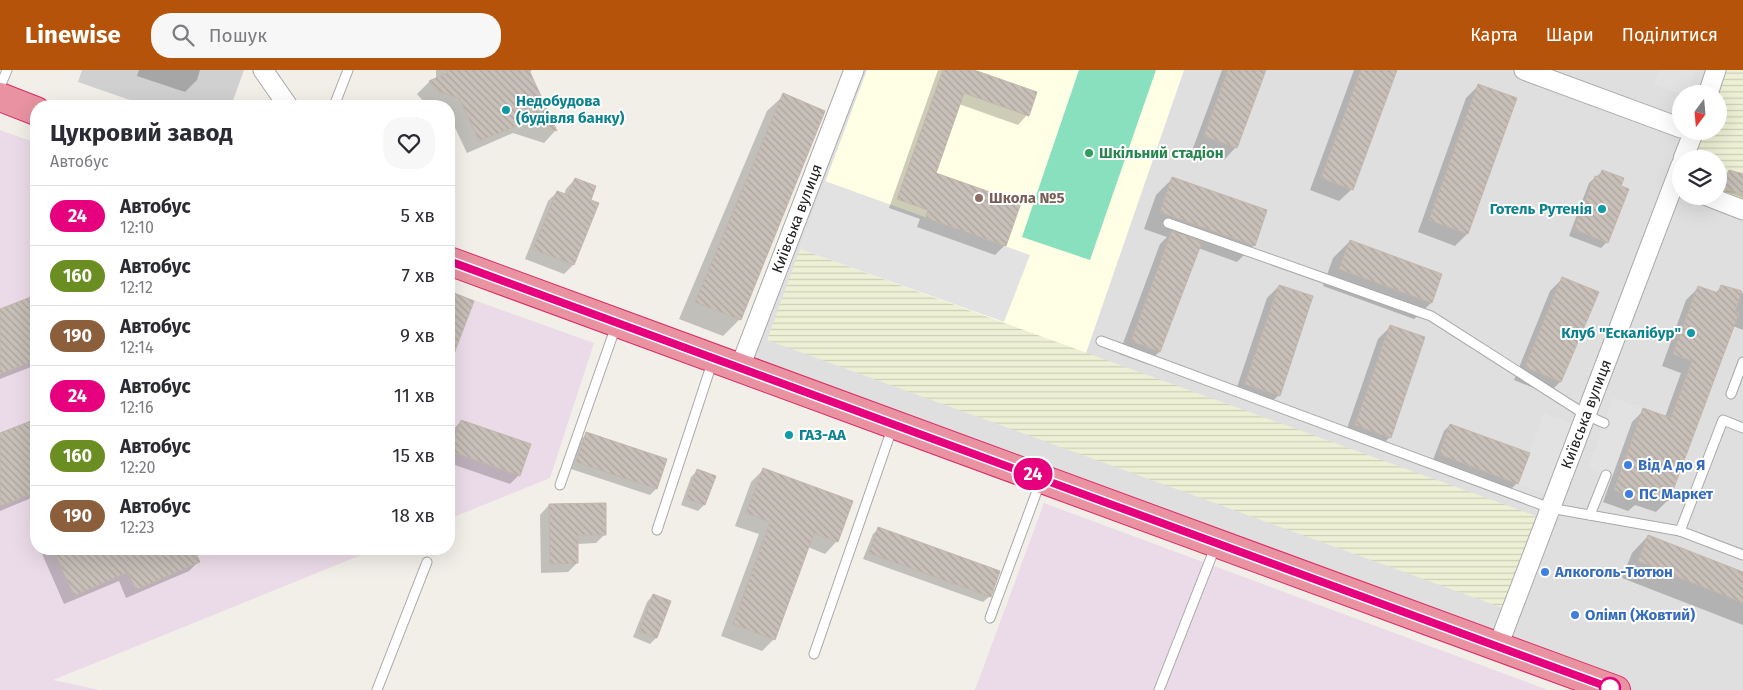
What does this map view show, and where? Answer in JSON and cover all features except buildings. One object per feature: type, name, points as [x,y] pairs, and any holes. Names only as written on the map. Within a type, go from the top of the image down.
[{"type":"highway","points":[[0,98],[30,109]]},
{"type":"highway","points":[[455,263],[894,423],[1616,690]]},
{"type":"street","points":[[263,70],[284,100]]},
{"type":"street","name":"Київська вулиця","points":[[740,367],[854,70]]},
{"type":"street","points":[[1524,70],[1672,125]]},
{"type":"street","points":[[1711,85],[1716,70]]},
{"type":"street","name":"Київська вулиця","points":[[1498,646],[1586,415],[1672,199]]},
{"type":"street","points":[[1727,204],[1743,210]]},
{"type":"lane","points":[[0,87],[7,70]]},
{"type":"lane","points":[[336,100],[348,70]]},
{"type":"lane","points":[[1168,223],[1431,316],[1586,415],[1604,423]]},
{"type":"lane","points":[[560,485],[616,323]]},
{"type":"lane","points":[[1101,341],[1550,508],[1680,531],[1743,555]]},
{"type":"lane","points":[[657,530],[714,358]]},
{"type":"lane","points":[[1731,394],[1743,362]]},
{"type":"lane","points":[[1680,531],[1723,420],[1743,428]]},
{"type":"lane","points":[[814,654],[894,423]]},
{"type":"lane","points":[[1590,515],[1606,475]]},
{"type":"lane","points":[[990,618],[1042,478]]},
{"type":"lane","points":[[1159,690],[1217,542]]},
{"type":"lane","points":[[377,690],[427,562]]},
{"type":"shaded area","points":[[82,70],[244,70],[233,100],[130,100],[78,82]]},
{"type":"shaded area","points":[[854,70],[1716,70],[1711,85],[1672,85],[1672,140],[1691,140],[1687,150],[1672,150],[1672,205],[1710,205],[1743,219],[1743,690],[1617,690],[740,367]]},
{"type":"shaded area","name":"Школа №5","points":[[867,70],[1184,70],[1086,353],[800,249]]},
{"type":"shaded area","points":[[1659,70],[1696,70],[1690,85],[1672,85],[1672,91],[1654,84]]},
{"type":"shaded area","points":[[1716,70],[1743,70],[1743,219],[1710,205],[1727,205],[1727,150],[1687,150],[1691,140],[1728,140],[1728,85],[1710,85]]},
{"type":"shaded area","points":[[0,130],[30,141],[30,555],[361,555],[53,680],[100,690],[0,690]]},
{"type":"shaded area","points":[[825,181],[1030,255],[1004,322],[800,249]]},
{"type":"shaded area","points":[[800,249],[1536,516],[1503,608],[767,340]]},
{"type":"shaded area","points":[[455,293],[594,343],[550,478],[455,517]]},
{"type":"shaded area","points":[[1613,398],[1642,408],[1616,479],[1588,468]]},
{"type":"shaded area","points":[[1544,413],[1572,423],[1547,494],[1518,484]]},
{"type":"shaded area","points":[[1044,503],[1548,690],[975,690]]},
{"type":"green space","name":"Шкільний стадіон","points":[[1079,70],[1156,70],[1090,260],[1022,237]]},
{"type":"bus line","name":"24","points":[[455,263],[758,373],[1616,690]]},
{"type":"place","name":"Недобудова (будівля банку)","points":[[506,110]]},
{"type":"place","name":"Шкільний стадіон","points":[[1089,153]]},
{"type":"place","name":"Школа №5","points":[[979,198]]},
{"type":"place","name":"Готель Рутенія","points":[[1602,209]]},
{"type":"place","name":"Клуб \"Ескалібур\"","points":[[1691,333]]},
{"type":"place","name":"ГАЗ-АА","points":[[789,435]]},
{"type":"place","name":"Від А до Я","points":[[1628,465]]},
{"type":"place","name":"ПС Маркет","points":[[1629,494]]},
{"type":"place","name":"Алкоголь-Тютюн","points":[[1545,572]]},
{"type":"place","name":"Олімп (Жовтий)","points":[[1575,615]]}]
